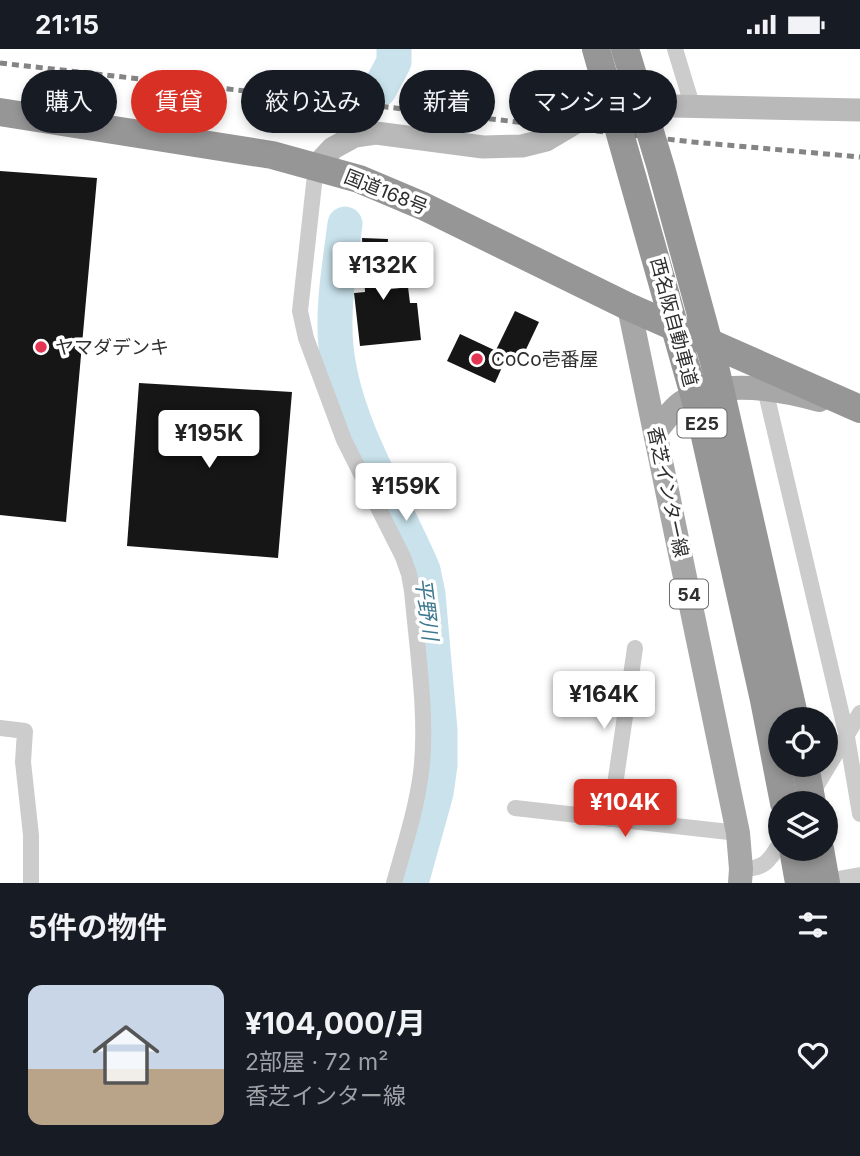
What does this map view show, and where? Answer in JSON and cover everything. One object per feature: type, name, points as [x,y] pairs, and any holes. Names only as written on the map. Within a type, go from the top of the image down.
[{"type":"highway","name":"西名阪自動車道","points":[[596,49],[702,423],[764,699],[782,791]]},
{"type":"highway","name":"西名阪自動車道","points":[[625,49],[665,181],[714,362],[792,707]]},
{"type":"highway","name":"国道168号","points":[[0,112],[272,155],[359,179],[423,206],[629,307],[860,410]]},
{"type":"highway","points":[[795,861],[799,883]]},
{"type":"highway","points":[[822,861],[826,883]]},
{"type":"main road","points":[[316,166],[333,148],[355,136],[376,133],[482,147],[522,146],[546,140],[587,115],[606,108],[627,105],[860,110]]},
{"type":"main road","name":"香芝インター線","points":[[629,307],[738,833],[741,876]]},
{"type":"main road","points":[[656,431],[681,403],[709,391],[744,387],[792,393],[860,410]]},
{"type":"street","points":[[674,49],[693,108]]},
{"type":"street","points":[[316,166],[299,311],[306,338],[344,440],[410,574],[412,591],[423,737],[421,772],[394,883]]},
{"type":"street","points":[[765,389],[847,737],[860,814]]},
{"type":"street","points":[[610,819],[635,648]]},
{"type":"street","points":[[813,791],[860,713]]},
{"type":"street","points":[[0,728],[24,731],[23,762],[31,835],[31,883]]},
{"type":"street","points":[[515,808],[738,833]]},
{"type":"street","points":[[741,876],[769,861]]},
{"type":"street","points":[[812,883],[860,875]]},
{"type":"building","name":"ヤマダデンキ","points":[[0,171],[97,178],[66,522],[0,515]]},
{"type":"building","points":[[362,238],[388,239],[385,290],[408,287],[410,303],[417,303],[421,340],[360,346],[354,293],[365,292]]},
{"type":"building","points":[[515,311],[539,322],[520,362],[496,350]]},
{"type":"building","name":"CoCo壱番屋","points":[[460,334],[507,356],[495,383],[447,361]]},
{"type":"building","points":[[139,383],[292,392],[278,558],[127,546]]},
{"type":"waterway","name":"平野川","points":[[385,79],[394,62],[394,49]]},
{"type":"waterway","name":"平野川","points":[[345,224],[335,316],[341,376],[359,433],[423,570],[428,594],[440,730],[440,765],[436,793],[411,883]]},
{"type":"railway","points":[[0,63],[693,142],[860,157]]},
{"type":"place","name":"ヤマダデンキ","points":[[41,347]]},
{"type":"place","name":"CoCo壱番屋","points":[[477,359]]}]
